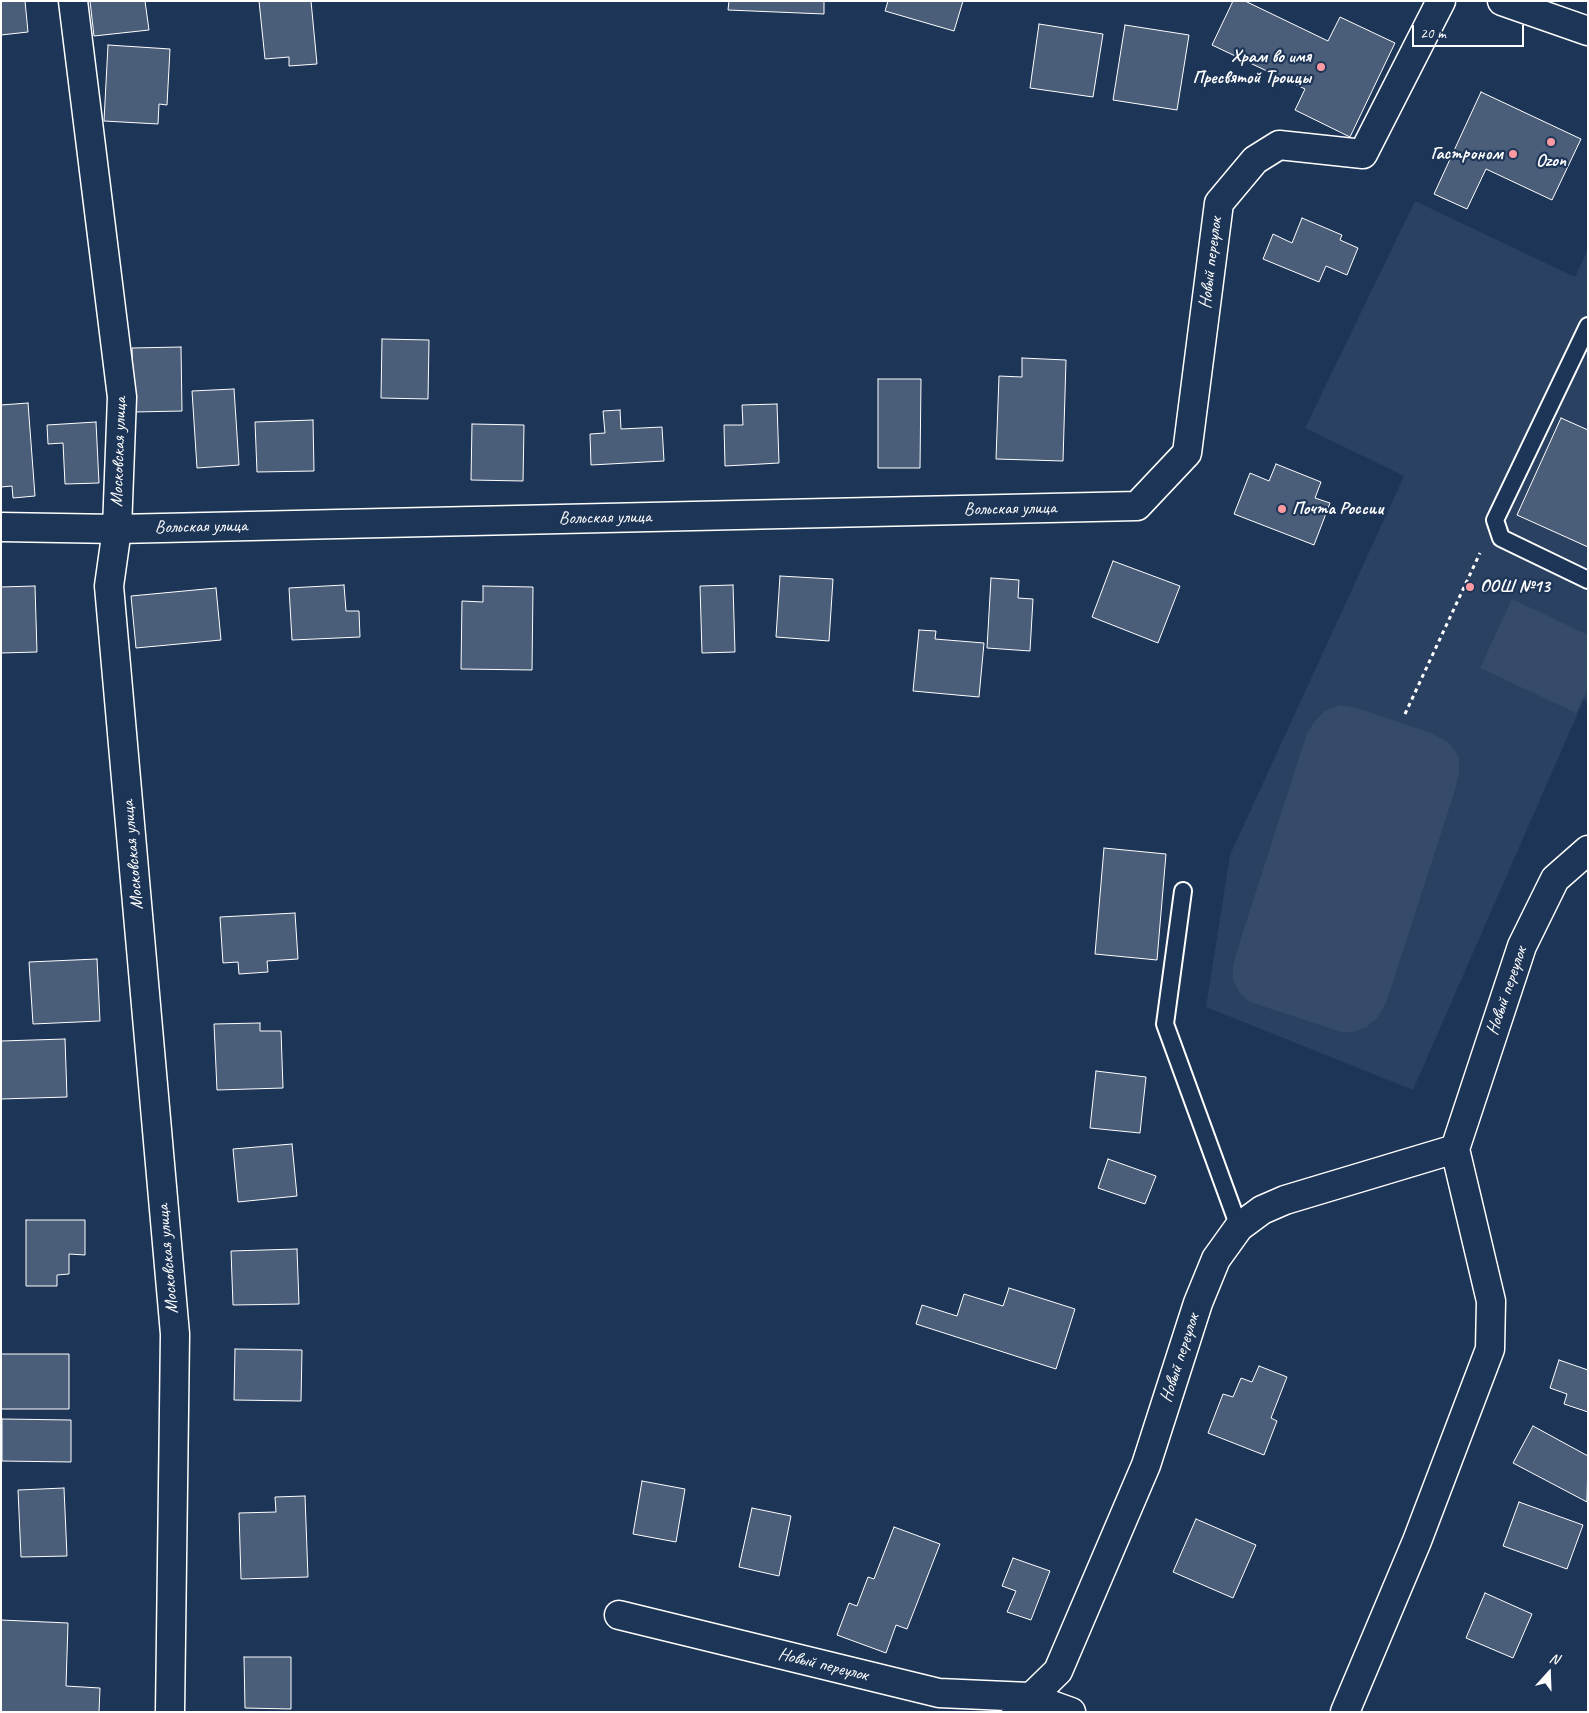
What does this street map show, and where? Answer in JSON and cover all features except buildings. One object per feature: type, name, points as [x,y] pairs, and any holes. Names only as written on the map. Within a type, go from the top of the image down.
[{"type":"street","name":"Московская улица","points":[[73,1],[122,397],[116,529],[109,586],[175,1334],[170,1712]]},
{"type":"street","name":"Новый переулок","points":[[1187,453],[1219,204],[1255,160],[1279,145],[1363,154],[1441,1]]},
{"type":"street","points":[[1502,1],[1588,32]]},
{"type":"street","name":"Вольская улица","points":[[1,527],[116,529],[1137,506],[1187,453]]},
{"type":"street","name":"Новый переулок","points":[[1023,1705],[1058,1671],[1146,1465],[1198,1303],[1216,1259],[1239,1226],[1262,1210],[1285,1200],[1454,1149],[1522,946],[1555,879],[1588,850]]},
{"type":"street","points":[[1345,1712],[1417,1541],[1490,1349],[1491,1301],[1454,1149]]},
{"type":"street","name":"Новый переулок","points":[[619,1615],[939,1693],[1071,1712]]},
{"type":"lane","points":[[1588,326],[1495,520],[1501,538],[1588,580]]},
{"type":"lane","points":[[1182,891],[1165,1024],[1239,1226]]},
{"type":"path","points":[[1405,714],[1495,520]]},
{"type":"shaded area","name":"ООШ №13","points":[[1415,201],[1575,277],[1588,249],[1588,701],[1584,699],[1413,1090],[1206,1007],[1230,855],[1404,476],[1305,428]]},
{"type":"shaded area","points":[[1512,599],[1588,635],[1588,688],[1576,713],[1480,668]]},
{"type":"shaded area","points":[[1340,705],[1357,708],[1431,733],[1449,743],[1459,757],[1459,773],[1455,790],[1386,1003],[1377,1018],[1366,1027],[1353,1032],[1341,1032],[1250,1002],[1240,993],[1233,980],[1236,954],[1306,736],[1314,722],[1325,711]]},
{"type":"place","name":"Храм во имя Пресвятой Троицы","points":[[1321,67]]},
{"type":"place","name":"Ozon","points":[[1551,142]]},
{"type":"place","name":"Гастроном","points":[[1513,154]]},
{"type":"place","name":"Почта России","points":[[1282,509]]},
{"type":"place","name":"ООШ №13","points":[[1470,587]]}]
